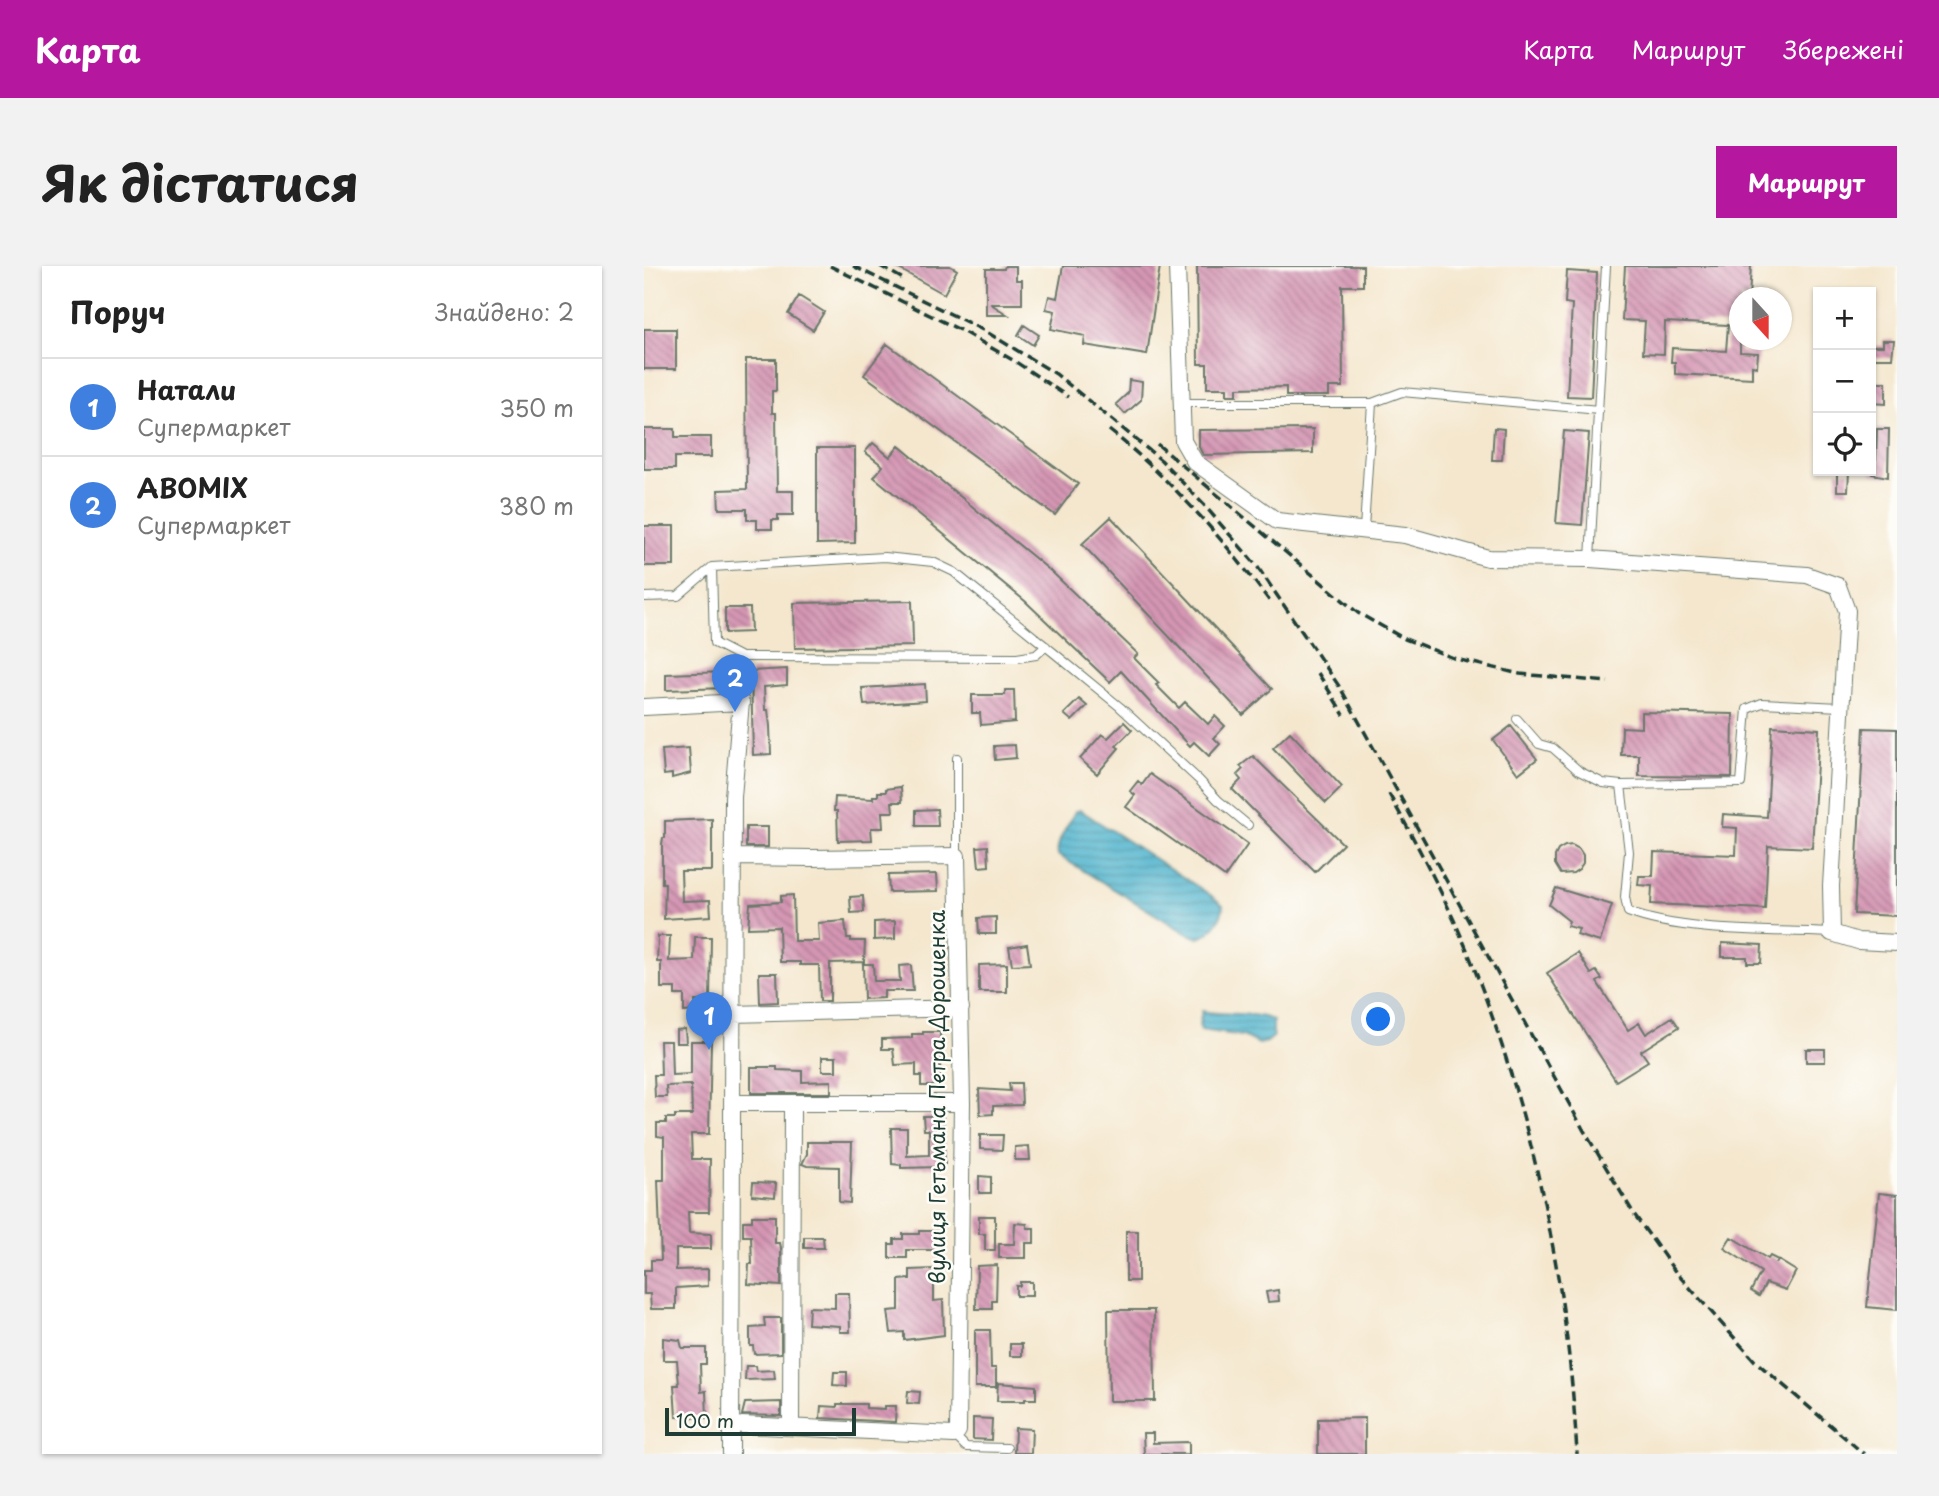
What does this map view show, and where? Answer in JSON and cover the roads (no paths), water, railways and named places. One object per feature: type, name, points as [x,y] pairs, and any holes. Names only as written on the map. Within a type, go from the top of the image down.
[{"type":"street","points":[[1177,266],[1183,442],[1195,462],[1277,521],[1405,535],[1489,558],[1590,559],[1807,575],[1839,586],[1847,611],[1831,886],[1832,933],[1858,941],[1897,943]]},
{"type":"street","points":[[644,707],[741,702],[733,797],[731,1454]]},
{"type":"street","points":[[733,856],[957,856]]},
{"type":"street","name":"вулиця Гетьмана Петра Дорошенка","points":[[954,1435],[958,1431],[959,1420],[961,1103],[957,856]]},
{"type":"street","points":[[732,1014],[961,1008]]},
{"type":"street","points":[[732,1103],[961,1103]]},
{"type":"street","points":[[791,1427],[792,1104]]},
{"type":"street","points":[[742,1425],[954,1435]]},
{"type":"lane","points":[[1590,559],[1606,266]]},
{"type":"lane","points":[[1182,403],[1372,403],[1402,392],[1599,410]]},
{"type":"lane","points":[[1364,529],[1372,403]]},
{"type":"lane","points":[[644,597],[678,596],[712,566],[885,557],[933,562],[954,572],[1120,707],[1248,825]]},
{"type":"lane","points":[[712,566],[714,643],[741,657],[1017,658],[1036,655],[1046,646]]},
{"type":"lane","points":[[741,657],[741,702]]},
{"type":"lane","points":[[1517,719],[1539,744],[1553,748],[1579,771],[1603,783],[1741,783],[1747,709],[1762,703],[1840,707]]},
{"type":"lane","name":"вулиця Гетьмана Петра Дорошенка","points":[[957,758],[957,856]]},
{"type":"lane","points":[[1621,785],[1629,852],[1625,897],[1628,912],[1645,919],[1710,927],[1832,933]]},
{"type":"lane","points":[[954,1435],[966,1447],[1007,1448]]},
{"type":"water","points":[[1080,810],[1223,905],[1219,921],[1199,938],[1186,933],[1058,855],[1063,833],[1075,811]]},
{"type":"water","points":[[1202,1011],[1256,1015],[1273,1020],[1273,1037],[1259,1044],[1243,1036],[1201,1030],[1199,1025]]},
{"type":"railway","points":[[830,266],[962,331],[1016,362],[1068,397]]},
{"type":"railway","points":[[853,266],[985,331],[1056,374],[1161,460],[1257,566],[1341,689],[1583,1129],[1634,1214],[1674,1270],[1755,1361],[1864,1454]]},
{"type":"railway","points":[[880,266],[905,280]]},
{"type":"railway","points":[[1109,430],[1154,469],[1196,511],[1271,603]]},
{"type":"railway","points":[[1157,444],[1358,613],[1405,639],[1456,659],[1520,674],[1608,682]]},
{"type":"railway","points":[[1318,673],[1344,715]]},
{"type":"railway","points":[[1389,794],[1430,871],[1467,950],[1490,1011],[1528,1134],[1543,1198],[1565,1325],[1577,1454]]},
{"type":"place","name":"ABOMIX","points":[[735,712]]},
{"type":"place","name":"Натали","points":[[709,1050]]}]
